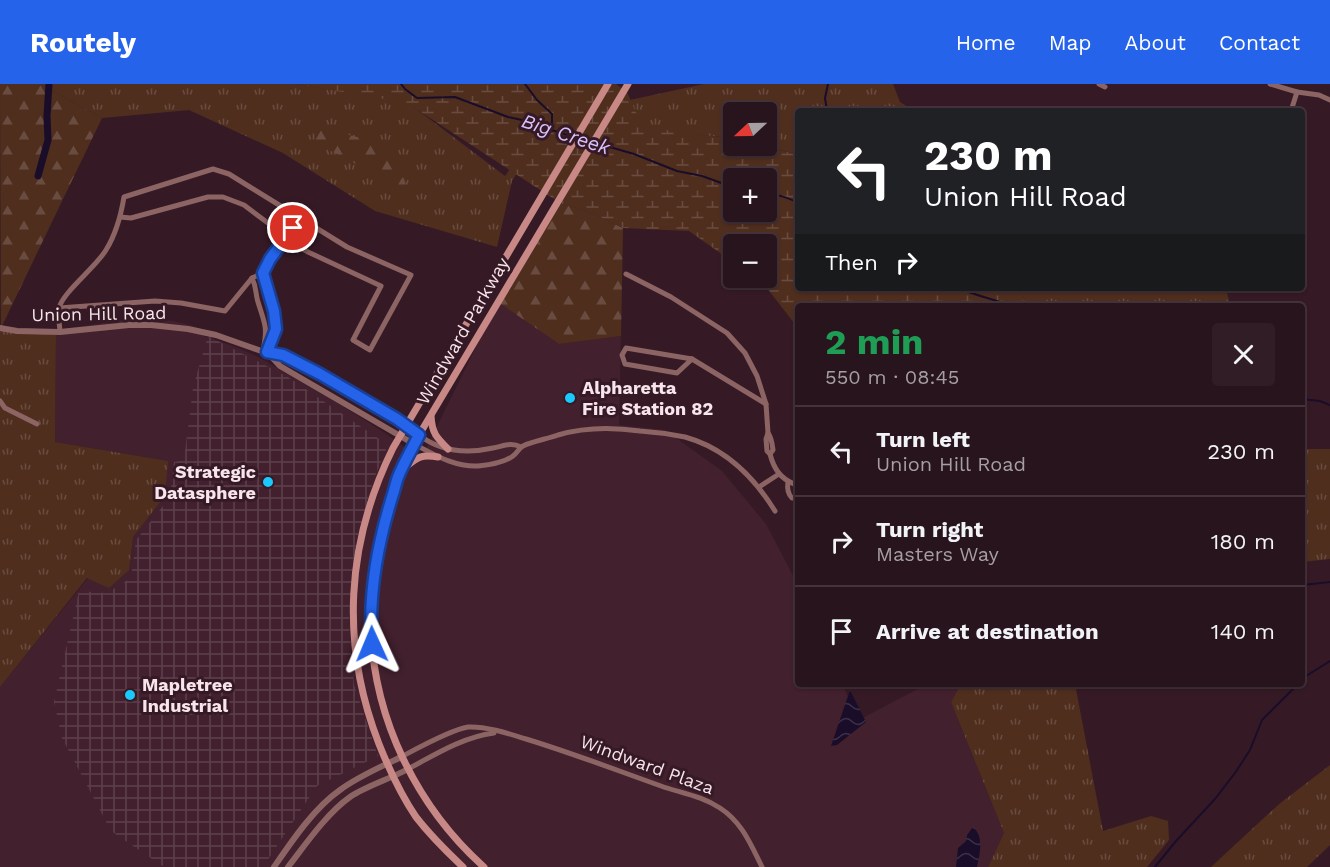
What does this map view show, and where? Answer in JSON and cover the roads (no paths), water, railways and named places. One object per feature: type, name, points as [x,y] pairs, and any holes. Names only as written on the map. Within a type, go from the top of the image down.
[{"type":"main road","name":"Windward Parkway","points":[[463,867],[426,829],[415,814],[393,777],[366,708],[360,681],[354,625],[358,550],[377,485],[400,435],[608,84]]},
{"type":"main road","name":"Windward Parkway","points":[[484,867],[448,830],[427,801],[401,757],[383,706],[373,660],[370,629],[375,568],[385,517],[401,471],[414,444],[628,84]]},
{"type":"main road","points":[[431,415],[434,434],[448,449]]},
{"type":"main road","points":[[401,471],[420,456],[438,458]]},
{"type":"street","points":[[1270,84],[1330,100]]},
{"type":"street","points":[[1292,108],[1297,92]]},
{"type":"street","points":[[60,332],[59,308],[68,293],[106,250],[120,217],[124,196],[213,169],[229,174],[347,247],[411,275],[370,350],[353,340],[381,286],[285,239],[244,205],[223,197],[208,197],[131,218],[120,217]]},
{"type":"street","points":[[59,308],[155,301],[225,311],[252,278],[263,273],[270,259],[300,217]]},
{"type":"street","points":[[263,273],[274,311],[276,329],[265,352]]},
{"type":"street","points":[[626,274],[671,297],[728,333],[745,353],[757,376],[766,404],[768,434],[772,438],[767,451],[779,474],[788,482],[795,484]]},
{"type":"street","points":[[252,278],[256,285],[257,299],[267,333],[265,352]]},
{"type":"street","name":"Union Hill Road","points":[[0,328],[17,331],[60,332],[151,325],[216,335],[265,352],[283,355],[390,414],[419,435]]},
{"type":"street","points":[[267,333],[276,329]]},
{"type":"street","points":[[692,359],[677,373],[625,364],[622,356],[627,348],[692,359],[766,404]]},
{"type":"street","name":"Union Hill Road","points":[[265,352],[280,366],[414,444]]},
{"type":"street","points":[[313,385],[318,373]]},
{"type":"street","points":[[0,401],[5,408],[37,424]]},
{"type":"street","points":[[414,444],[438,458],[463,465],[479,466],[510,458],[521,447],[568,432],[594,428],[636,430],[685,438],[702,443],[735,463],[759,487],[775,511]]},
{"type":"street","points":[[419,435],[429,443],[468,452],[510,443],[521,447]]},
{"type":"street","points":[[759,487],[779,474]]},
{"type":"street","points":[[788,482],[789,495],[795,498]]},
{"type":"street","name":"Windward Plaza","points":[[401,757],[447,734],[467,728],[501,732],[548,746],[705,800],[721,809],[731,817],[747,837],[760,867]]},
{"type":"street","name":"Windward Plaza","points":[[288,867],[315,833],[350,797],[447,748],[466,740],[501,732]]},
{"type":"street","points":[[274,867],[290,843],[320,807],[338,791],[356,779],[401,757]]},
{"type":"water","points":[[850,690],[866,722],[837,745],[831,746]]},
{"type":"water","points":[[973,827],[980,840],[977,867],[956,867],[958,848],[966,841]]},
{"type":"waterway","points":[[38,176],[48,140],[49,84]]},
{"type":"waterway","name":"Big Creek","points":[[401,84],[417,98],[455,97],[508,117],[573,137]]},
{"type":"waterway","points":[[525,84],[552,114],[552,131]]},
{"type":"waterway","points":[[827,108],[825,98],[828,84]]},
{"type":"waterway","name":"Big Creek","points":[[579,138],[590,142]]},
{"type":"waterway","name":"Big Creek","points":[[596,143],[634,154],[677,171],[723,184]]},
{"type":"waterway","name":"Big Creek","points":[[777,195],[795,201]]},
{"type":"waterway","name":"Big Creek","points":[[966,291],[1002,303]]},
{"type":"waterway","name":"Big Creek","points":[[1305,399],[1330,405]]},
{"type":"waterway","points":[[1305,585],[1330,582]]},
{"type":"waterway","points":[[1305,677],[1330,661]]},
{"type":"waterway","points":[[1155,867],[1235,773],[1250,750],[1262,720],[1295,687]]},
{"type":"place","name":"Alpharetta Fire Station 82","points":[[570,398]]},
{"type":"place","name":"Strategic Datasphere","points":[[268,482]]},
{"type":"place","name":"Mapletree Industrial","points":[[130,695]]}]
